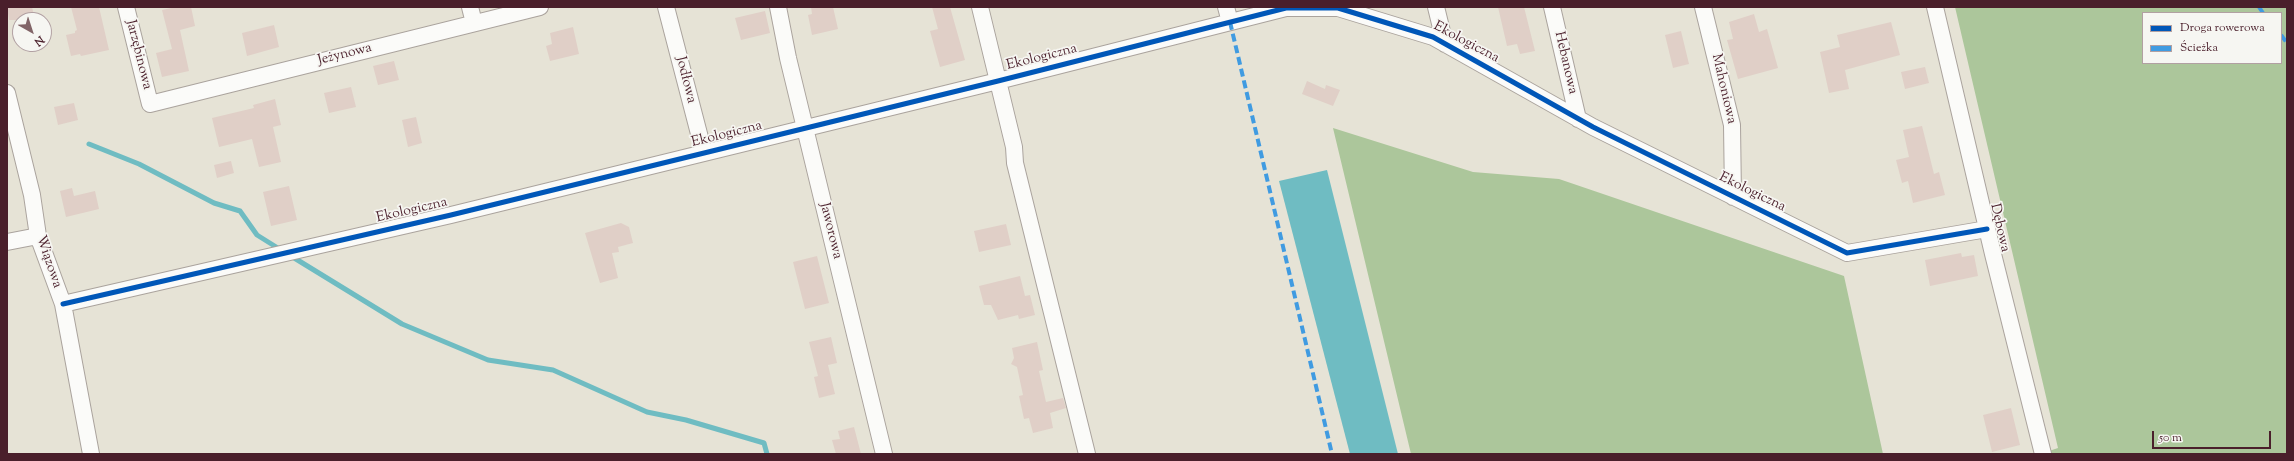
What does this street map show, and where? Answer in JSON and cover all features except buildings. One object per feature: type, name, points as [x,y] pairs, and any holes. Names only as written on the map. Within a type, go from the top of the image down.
[{"type":"street","name":"Jarzębinowa","points":[[126,7],[150,104]]},
{"type":"street","points":[[470,7],[474,23]]},
{"type":"street","name":"Jeżynowa","points":[[150,104],[540,7]]},
{"type":"street","name":"Jodłowa","points":[[666,7],[704,153]]},
{"type":"street","name":"Jaworowa","points":[[778,7],[805,128],[884,454]]},
{"type":"street","points":[[980,7],[1014,147],[1015,163],[1087,454]]},
{"type":"street","points":[[1226,7],[1230,22]]},
{"type":"street","points":[[1436,7],[1445,44]]},
{"type":"street","name":"Hebanowa","points":[[1552,7],[1578,119]]},
{"type":"street","name":"Mahoniowa","points":[[1703,7],[1732,125],[1733,197]]},
{"type":"street","name":"Dębowa","points":[[1935,7],[1987,229],[2043,454]]},
{"type":"street","name":"Ekologiczna","points":[[63,304],[289,252],[704,153],[998,81],[1286,8],[1338,8],[1433,37],[1578,119],[1847,253],[1987,229]]},
{"type":"street","name":"Wiązowa","points":[[7,93],[32,195],[38,236],[63,304],[91,454]]},
{"type":"street","points":[[7,242],[38,236]]},
{"type":"green space","points":[[1955,7],[2287,7],[2287,454],[2040,454],[2058,448]]},
{"type":"green space","points":[[1333,128],[1473,172],[1559,179],[1844,276],[1883,454],[1411,454]]},
{"type":"water","points":[[1327,170],[1398,454],[1350,454],[1279,181]]},
{"type":"waterway","points":[[89,144],[139,164],[214,203],[240,211],[257,235],[281,250]]},
{"type":"waterway","points":[[291,256],[402,324],[488,360],[553,370],[647,412],[686,420],[764,443],[767,454]]},
{"type":"marked path","points":[[2259,7],[2262,12]]},
{"type":"marked path","points":[[1230,22],[1332,454]]},
{"type":"marked path","points":[[2282,36],[2287,43]]},
{"type":"cycle path","points":[[63,304],[451,215],[998,81],[1286,8],[1338,8],[1433,37],[1593,127],[1847,253],[1987,229]]}]
